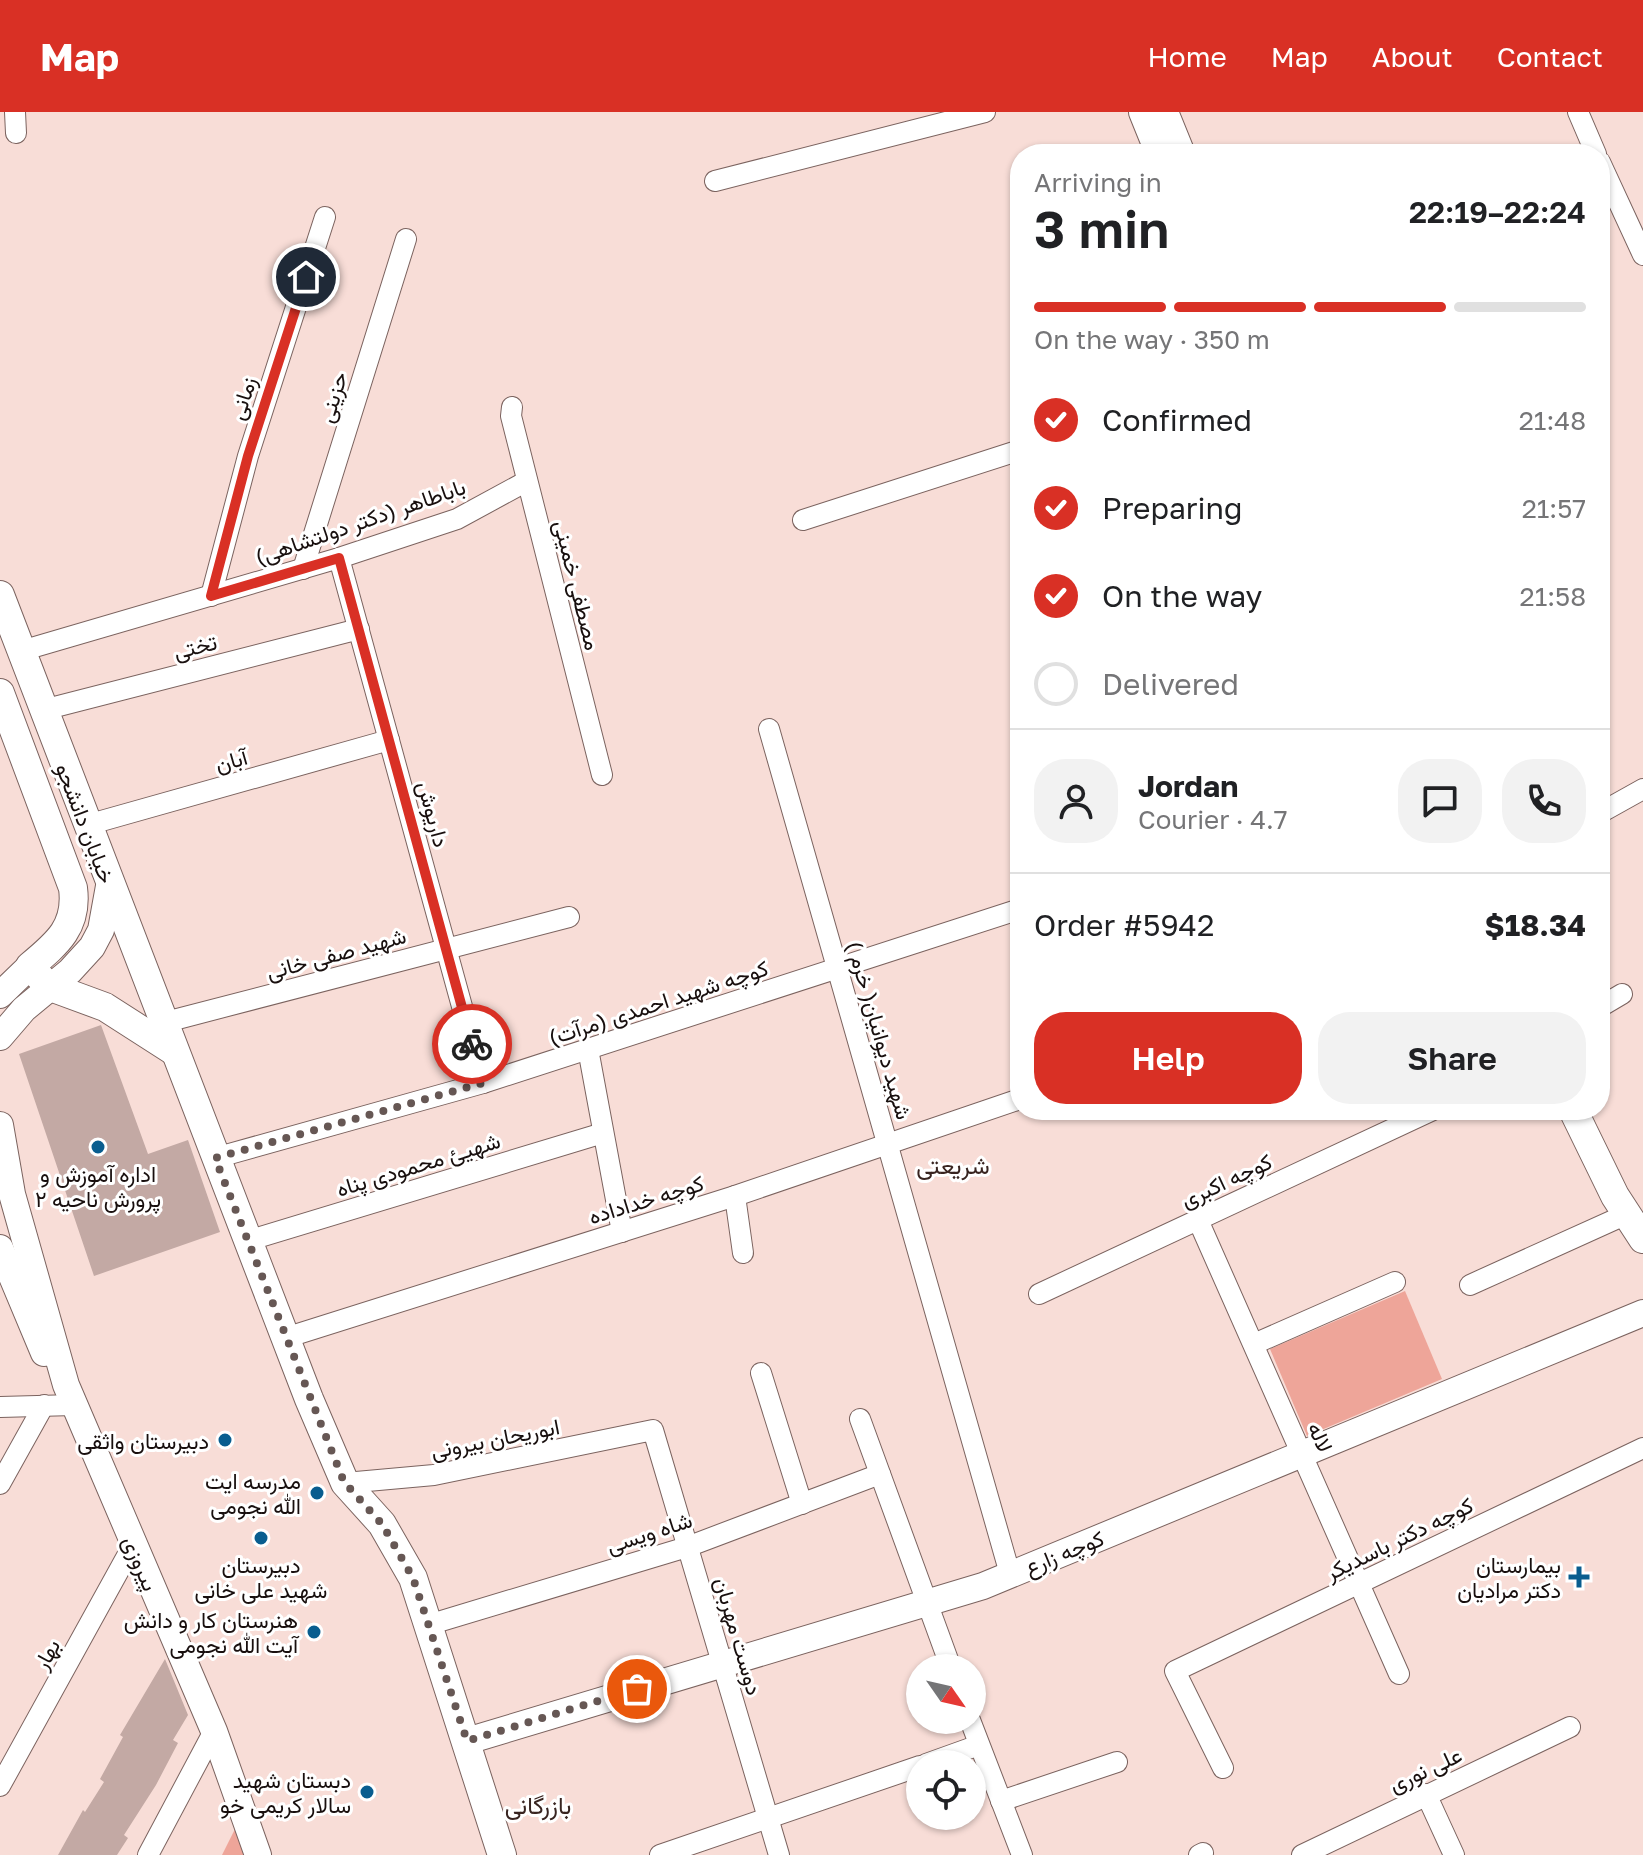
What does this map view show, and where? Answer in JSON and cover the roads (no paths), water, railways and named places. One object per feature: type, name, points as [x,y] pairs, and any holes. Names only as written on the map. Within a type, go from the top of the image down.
[{"type":"main road","points":[[1143,112],[1156,144]]},
{"type":"main road","points":[[1164,112],[1177,144]]},
{"type":"main road","name":"خیابان دانشجو","points":[[0,595],[172,1050],[345,1483],[382,1524],[413,1578],[502,1855]]},
{"type":"main road","name":"خیابان دانشجو","points":[[0,693],[73,888],[75,906],[66,933],[39,976]]},
{"type":"main road","points":[[39,976],[105,1007],[172,1050]]},
{"type":"main road","points":[[1578,1120],[1643,1239]]},
{"type":"street","points":[[15,112],[16,133]]},
{"type":"street","points":[[715,181],[985,112]]},
{"type":"street","points":[[1578,112],[1592,144]]},
{"type":"street","points":[[1610,184],[1643,255]]},
{"type":"street","name":"زمانی","points":[[211,596],[248,456],[325,217]]},
{"type":"street","name":"حزینی","points":[[303,569],[406,239]]},
{"type":"street","name":"مصطفی خمینی","points":[[512,407],[511,416],[602,775]]},
{"type":"street","points":[[803,520],[1010,453]]},
{"type":"street","name":"باباطاهر (دکتر دولتشاهی)","points":[[21,651],[303,569],[457,519],[527,481]]},
{"type":"street","name":"داریوش","points":[[339,558],[483,1083]]},
{"type":"street","name":"تختی","points":[[43,710],[359,629]]},
{"type":"street","name":"شهید دیوانیان( خرم )","points":[[769,729],[1010,1574]]},
{"type":"street","name":"آبان","points":[[87,825],[389,740]]},
{"type":"street","points":[[1610,807],[1643,789]]},
{"type":"street","points":[[0,995],[92,947],[101,930],[109,886]]},
{"type":"street","name":"کوچه شهید احمدی (مرآت)","points":[[215,1158],[483,1083],[1010,912]]},
{"type":"street","name":"شهید صفی خانی","points":[[162,1023],[569,917]]},
{"type":"street","points":[[0,1037],[39,976]]},
{"type":"street","points":[[1610,1001],[1622,994]]},
{"type":"street","points":[[588,1049],[622,1232]]},
{"type":"street","name":"کوچه خداداده","points":[[285,1338],[735,1196],[1010,1102]]},
{"type":"street","name":"کوچه اکبری","points":[[1039,1294],[1412,1120]]},
{"type":"street","points":[[0,1125],[12,1194],[70,1395]]},
{"type":"street","name":"شهیئ محمودی پناه","points":[[247,1241],[603,1133]]},
{"type":"street","points":[[735,1196],[743,1253]]},
{"type":"street","points":[[1470,1285],[1627,1214]]},
{"type":"street","name":"لاله","points":[[1198,1220],[1399,1674]]},
{"type":"street","points":[[0,1248],[37,1341],[70,1395]]},
{"type":"street","points":[[1254,1344],[1395,1282]]},
{"type":"street","name":"کوچه زارع","points":[[467,1741],[1010,1574],[1643,1313]]},
{"type":"street","points":[[761,1373],[802,1504]]},
{"type":"street","points":[[0,1407],[44,1405],[70,1395]]},
{"type":"street","name":"پیروزی","points":[[70,1395],[214,1731],[258,1855]]},
{"type":"street","points":[[0,1484],[44,1405]]},
{"type":"street","points":[[860,1419],[946,1654]]},
{"type":"street","name":"ابوریحان بیرونی","points":[[345,1483],[434,1475],[653,1430]]},
{"type":"street","name":"دوست مهربان","points":[[653,1430],[779,1855]]},
{"type":"street","name":"کوچه دکتر باسدیکر","points":[[1223,1768],[1175,1671],[1643,1448]]},
{"type":"street","name":"شاه ویسی","points":[[428,1625],[687,1547],[880,1474]]},
{"type":"street","name":"بهار","points":[[0,1786],[133,1545]]},
{"type":"street","name":"علی نوری","points":[[1302,1855],[1570,1727]]},
{"type":"street","points":[[148,1855],[214,1731]]},
{"type":"street","points":[[975,1734],[1022,1855]]},
{"type":"street","points":[[965,1750],[979,1745]]},
{"type":"street","points":[[1001,1801],[1117,1762]]},
{"type":"street","points":[[660,1855],[906,1771]]},
{"type":"street","points":[[1426,1794],[1454,1855]]},
{"type":"place","name":"اداره آموزش و پرورش ناحیه ۲","points":[[98,1147]]},
{"type":"place","name":"دبیرستان واثقی","points":[[225,1440]]},
{"type":"place","name":"مدرسه ایت الله نجومی","points":[[317,1493]]},
{"type":"place","name":"دبیرستان شهید علی خانی","points":[[261,1538]]},
{"type":"place","name":"بیمارستان دکتر مرادیان","points":[[1579,1577]]},
{"type":"place","name":"هنرستان کار و دانش آیت الله نجومی","points":[[314,1632]]},
{"type":"place","name":"دبستان شهید سالار کریمی خو","points":[[367,1792]]},
{"type":"district","name":"شریعتی","points":[[953,1164]]},
{"type":"district","name":"بازرگانی","points":[[538,1804]]}]
